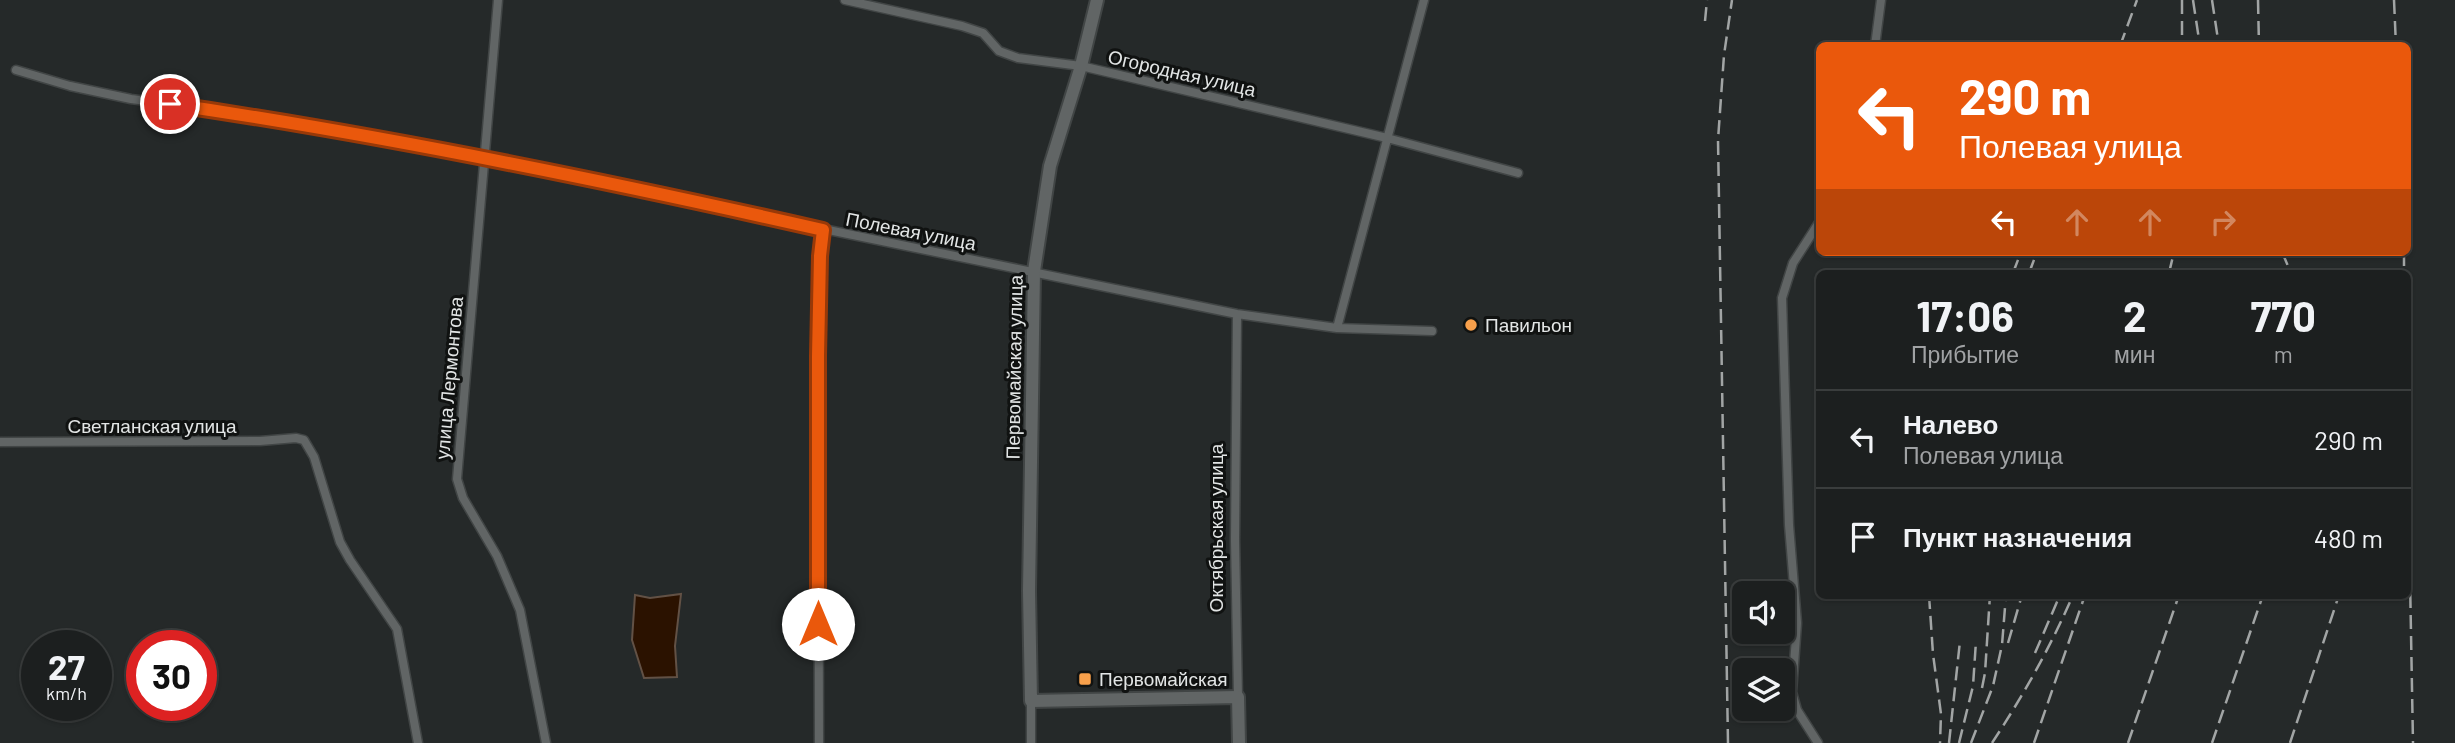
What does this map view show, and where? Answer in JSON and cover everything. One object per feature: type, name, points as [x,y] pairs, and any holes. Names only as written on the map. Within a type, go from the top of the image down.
[{"type":"main road","name":"Первомайская улица","points":[[1031,701],[1029,590],[1034,271],[1050,166],[1081,66],[1097,0]]},
{"type":"main road","points":[[1031,701],[1238,697]]},
{"type":"main road","name":"Октябрьская улица","points":[[1238,697],[1239,743]]},
{"type":"street","name":"улица Лермонтова","points":[[498,0],[457,479],[463,498],[497,556],[520,610],[546,743]]},
{"type":"street","name":"Огородная улица","points":[[845,0],[983,33],[999,51],[1018,58],[1081,66],[1387,138],[1518,173]]},
{"type":"street","points":[[1337,328],[1424,0]]},
{"type":"street","points":[[1876,42],[1881,0]]},
{"type":"street","name":"Полевая улица","points":[[16,70],[70,86],[131,99],[246,114],[483,159],[1237,314],[1337,328],[1432,331]]},
{"type":"street","points":[[1816,227],[1793,263],[1782,299],[1789,525],[1797,623],[1792,692],[1797,710],[1818,743]]},
{"type":"street","points":[[819,743],[818,356],[823,230]]},
{"type":"street","name":"Октябрьская улица","points":[[1237,314],[1235,540],[1238,697]]},
{"type":"street","name":"Светланская улица","points":[[0,442],[304,440],[314,457],[340,542],[397,629],[418,743]]},
{"type":"street","name":"Первомайская улица","points":[[1031,701],[1031,743]]},
{"type":"shaded area","points":[[681,594],[675,646],[677,677],[644,678],[632,640],[635,595],[650,598]]},
{"type":"railway","points":[[1705,21],[1707,0]]},
{"type":"railway","points":[[1728,743],[1718,140],[1724,55],[1732,0]]},
{"type":"railway","points":[[2121,42],[2137,0]]},
{"type":"railway","points":[[2182,0],[2182,42]]},
{"type":"railway","points":[[2193,0],[2199,42]]},
{"type":"railway","points":[[2212,0],[2218,42]]},
{"type":"railway","points":[[2258,0],[2259,42]]},
{"type":"railway","points":[[2394,0],[2396,42]]},
{"type":"railway","points":[[2014,270],[2019,256]]},
{"type":"railway","points":[[2030,270],[2035,256]]},
{"type":"railway","points":[[2170,270],[2173,256]]},
{"type":"railway","points":[[2284,256],[2290,270]]},
{"type":"railway","points":[[2404,256],[2404,270]]},
{"type":"railway","points":[[1929,599],[1941,714],[1940,743]]},
{"type":"railway","points":[[1982,688],[1990,599]]},
{"type":"railway","points":[[1971,743],[1993,686],[2002,645],[2006,599]]},
{"type":"railway","points":[[2008,643],[2021,599]]},
{"type":"railway","points":[[2035,653],[2058,599]]},
{"type":"railway","points":[[1992,743],[2036,670],[2071,599]]},
{"type":"railway","points":[[2034,743],[2084,599]]},
{"type":"railway","points":[[2128,743],[2178,599]]},
{"type":"railway","points":[[2212,743],[2262,599]]},
{"type":"railway","points":[[2290,743],[2338,599]]},
{"type":"railway","points":[[2410,599],[2413,743]]},
{"type":"railway","points":[[1949,743],[1960,641]]},
{"type":"railway","points":[[1959,743],[1973,686],[1976,641]]},
{"type":"place","name":"Павильон","points":[[1471,325]]},
{"type":"place","name":"Первомайская","points":[[1085,679]]},
{"type":"route","points":[[170,104],[246,114],[483,159],[823,230],[818,356],[818,624]]}]
